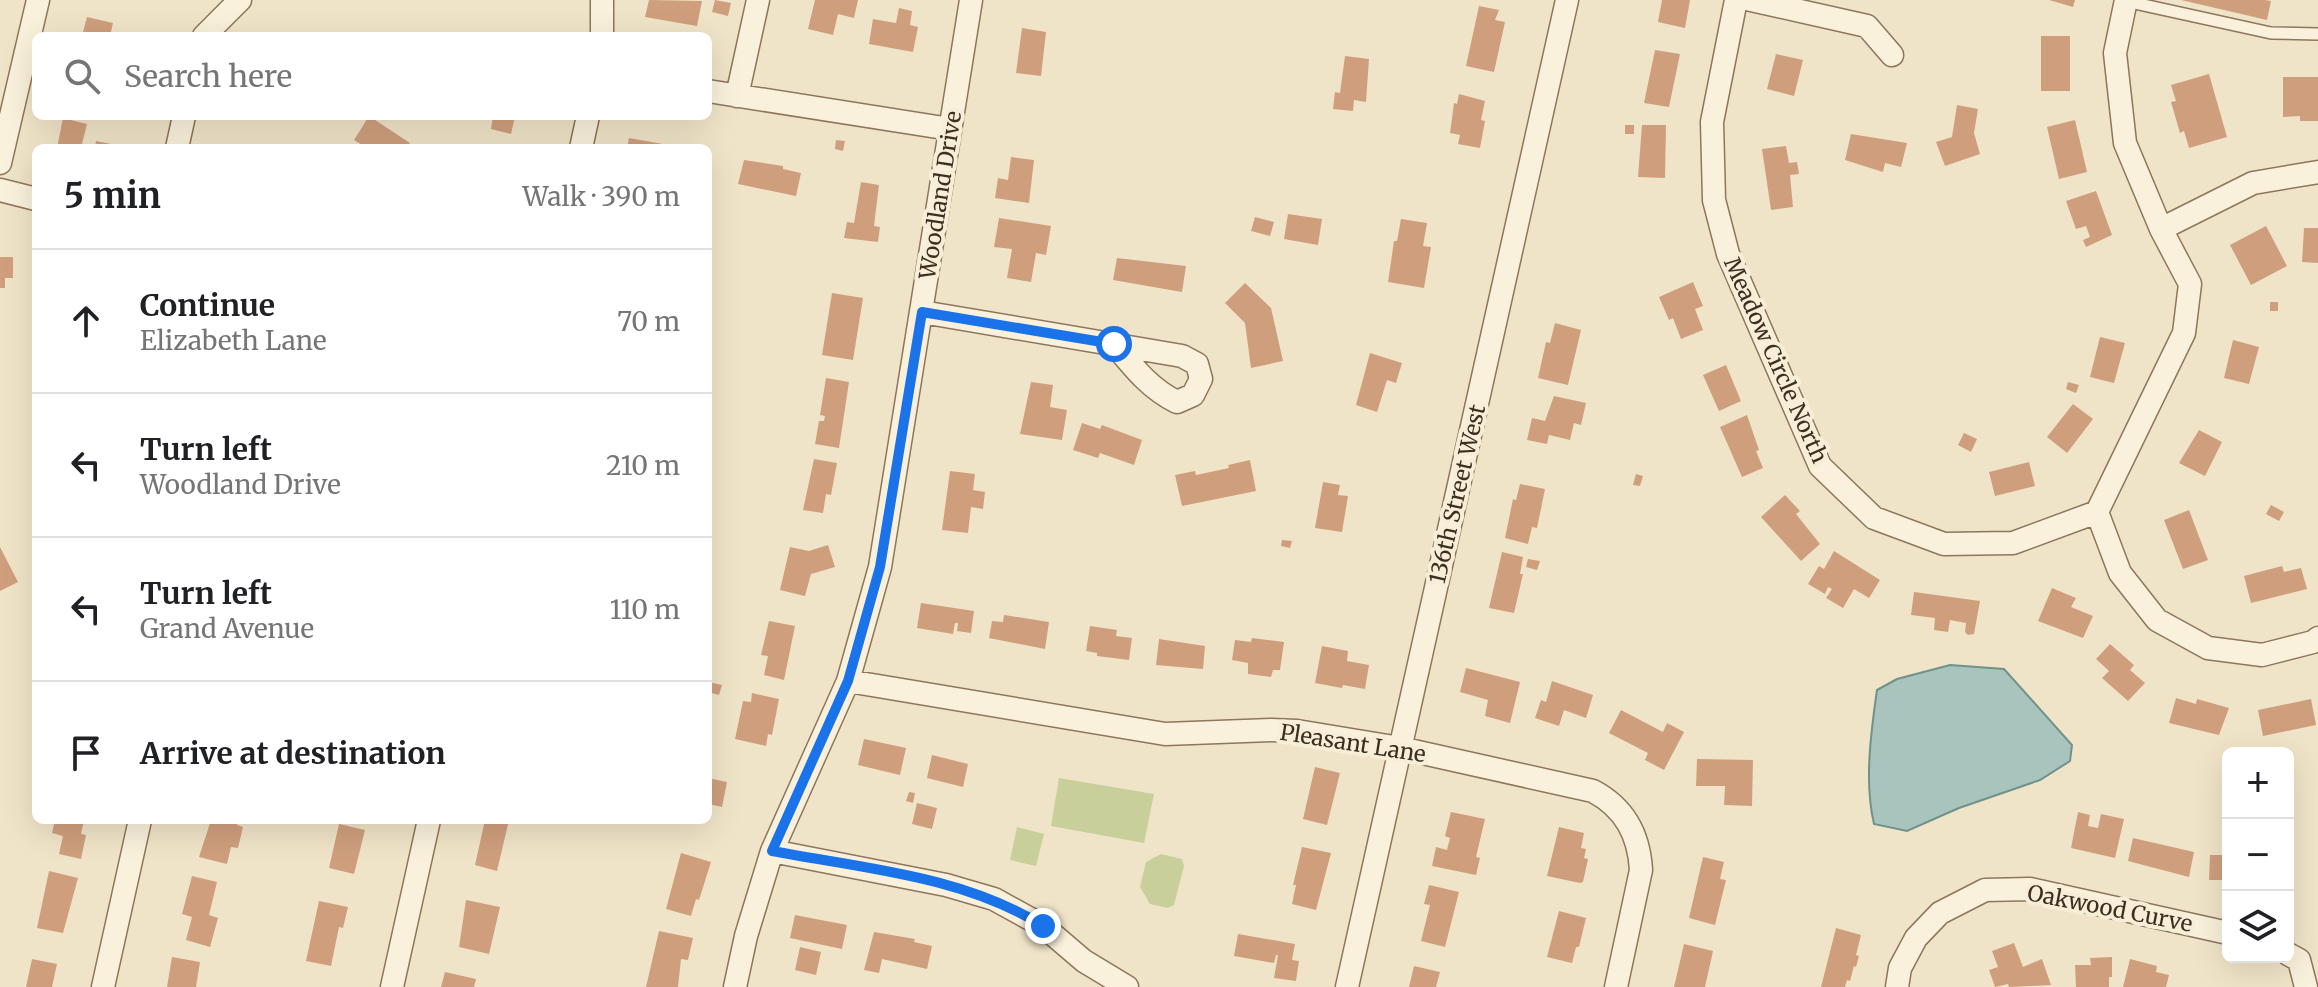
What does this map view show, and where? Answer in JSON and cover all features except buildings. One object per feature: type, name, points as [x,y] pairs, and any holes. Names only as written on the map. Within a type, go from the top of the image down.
[{"type":"street","points":[[0,163],[38,0]]},
{"type":"street","points":[[208,32],[240,0]]},
{"type":"street","points":[[602,0],[602,32]]},
{"type":"street","points":[[737,96],[758,0]]},
{"type":"street","name":"Woodland Drive","points":[[735,987],[746,936],[772,851],[848,681],[880,567],[971,0]]},
{"type":"street","name":"136th Street West","points":[[1347,987],[1567,0]]},
{"type":"street","name":"Meadow Circle North","points":[[1736,0],[1712,122],[1714,200],[1728,254],[1820,466],[1874,518],[1944,544],[2013,543],[2097,512]]},
{"type":"street","points":[[1751,0],[1867,26],[1892,55]]},
{"type":"street","points":[[2126,1],[2115,53],[2125,143],[2161,229],[2190,284],[2184,333],[2097,512],[2120,573],[2157,620],[2208,648],[2262,655],[2318,638]]},
{"type":"street","points":[[712,92],[950,129]]},
{"type":"street","points":[[178,144],[183,120]]},
{"type":"street","points":[[582,144],[587,120]]},
{"type":"street","points":[[2161,229],[2253,183],[2318,172]]},
{"type":"street","points":[[0,190],[32,198]]},
{"type":"street","points":[[922,312],[1114,344]]},
{"type":"street","name":"Pleasant Lane","points":[[848,681],[1165,734],[1297,731],[1400,748],[1593,791],[1614,804],[1633,832],[1640,852],[1641,870],[1616,987]]},
{"type":"street","points":[[103,987],[139,824]]},
{"type":"street","points":[[392,987],[428,824]]},
{"type":"street","points":[[772,851],[946,885],[994,899],[1043,926],[1084,961],[1127,987]]},
{"type":"street","name":"Oakwood Curve","points":[[1897,987],[1900,968],[1916,938],[1940,913],[1985,890],[2030,889],[2222,932]]},
{"type":"street","points":[[2294,957],[2299,960],[2306,987]]},
{"type":"lane","points":[[2126,1],[2271,33],[2318,34]]},
{"type":"green space","points":[[1059,778],[1154,794],[1144,843],[1051,826]]},
{"type":"green space","points":[[1017,827],[1044,834],[1036,866],[1010,860]]},
{"type":"green space","points":[[1161,854],[1182,859],[1184,866],[1174,905],[1168,908],[1150,904],[1140,887],[1146,862]]},
{"type":"water","points":[[1950,665],[2004,669],[2072,745],[2070,761],[2040,780],[1959,808],[1907,831],[1874,824],[1869,774],[1877,690],[1897,679]]},
{"type":"route","points":[[1043,926],[994,899],[968,890],[772,851],[848,681],[880,567],[922,312],[1114,344]]}]
